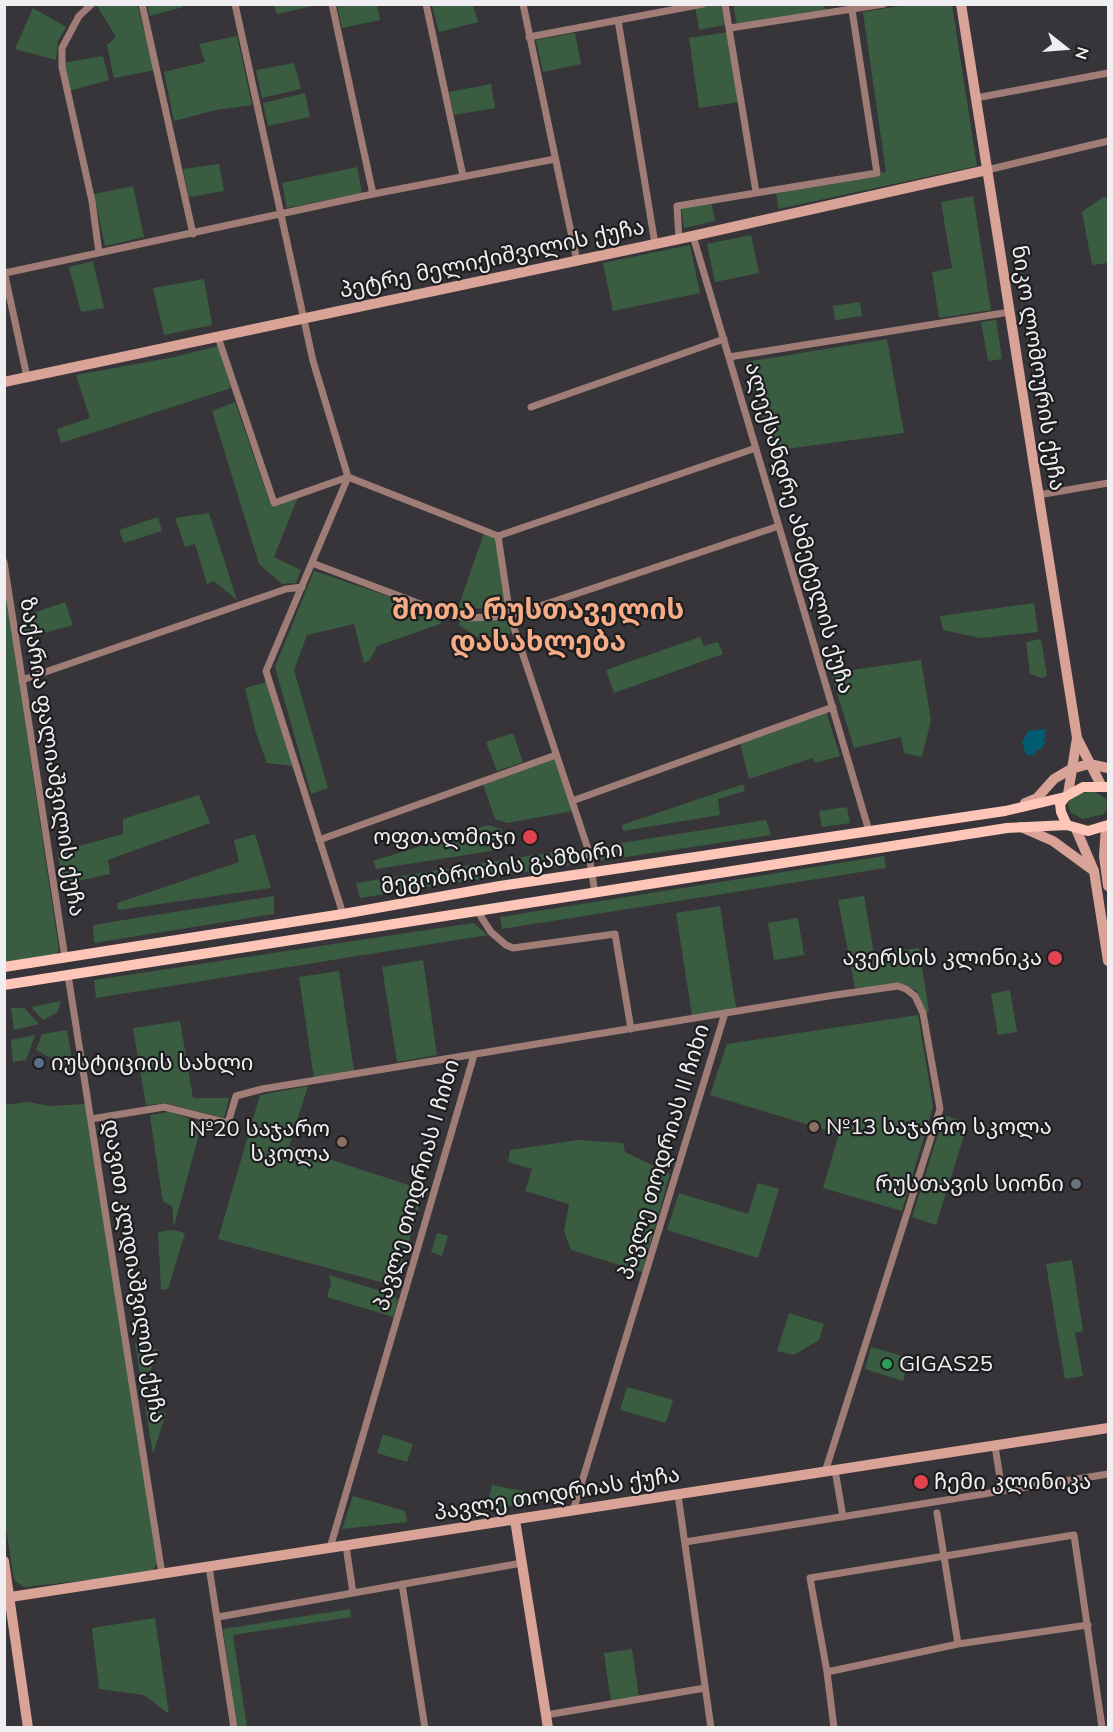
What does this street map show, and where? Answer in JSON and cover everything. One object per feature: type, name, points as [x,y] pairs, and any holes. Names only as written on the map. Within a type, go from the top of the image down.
[{"type":"main road","name":"მეგობრობის გამზირი","points":[[4,967],[592,873],[1005,811],[1066,795],[1083,787],[1105,786]]},
{"type":"main road","points":[[1066,795],[1060,804],[1061,812],[1072,827]]},
{"type":"main road","name":"მეგობრობის გამზირი","points":[[4,985],[1021,826],[1072,827],[1088,831],[1107,826]]},
{"type":"street","points":[[92,4],[79,16],[62,48],[62,67],[92,201],[99,253]]},
{"type":"street","points":[[142,4],[193,234]]},
{"type":"street","points":[[235,4],[303,319],[348,477],[266,671],[343,914]]},
{"type":"street","points":[[332,4],[373,194]]},
{"type":"street","points":[[426,4],[464,176]]},
{"type":"street","points":[[523,4],[577,261]]},
{"type":"street","points":[[529,37],[703,4]]},
{"type":"street","points":[[725,4],[756,192]]},
{"type":"street","points":[[730,28],[884,4]]},
{"type":"street","name":"ნიკო ლომოურის ქუჩა","points":[[961,4],[1077,738],[1089,764],[1105,786]]},
{"type":"street","points":[[679,239],[677,206],[877,173],[852,9]]},
{"type":"street","points":[[618,20],[655,244]]},
{"type":"street","points":[[976,98],[1108,73]]},
{"type":"street","points":[[987,170],[1108,141]]},
{"type":"street","points":[[27,377],[5,272],[281,216],[373,194],[555,159]]},
{"type":"street","name":"პეტრე მელიქიშვილის ქუჩა","points":[[4,382],[693,236],[845,200],[987,170]]},
{"type":"street","name":"ალექსანდრე ახმეტელის ქუჩა","points":[[693,236],[869,831]]},
{"type":"street","points":[[729,357],[1010,312]]},
{"type":"street","points":[[218,337],[274,504],[348,477],[498,536],[756,448]]},
{"type":"street","points":[[531,407],[724,339]]},
{"type":"street","points":[[1038,495],[1108,483]]},
{"type":"street","points":[[312,563],[444,613],[469,618],[510,616],[779,526]]},
{"type":"street","points":[[498,536],[510,616],[572,801],[592,873],[595,893]]},
{"type":"street","name":"ზაქარია ფალიაშვილის ქუჩა","points":[[4,562],[65,958]]},
{"type":"street","points":[[22,680],[286,589],[302,587]]},
{"type":"street","points":[[572,801],[833,707]]},
{"type":"street","name":"ნიკო ლომოურის ქუჩა","points":[[1066,795],[1077,738]]},
{"type":"street","points":[[319,840],[556,755]]},
{"type":"street","points":[[1005,811],[1037,798],[1054,779],[1071,769],[1089,764],[1108,768]]},
{"type":"street","points":[[1021,826],[1053,841],[1100,870]]},
{"type":"street","points":[[1107,826],[1100,870],[1108,961]]},
{"type":"street","points":[[1072,827],[1108,886]]},
{"type":"street","points":[[1100,870],[1108,855]]},
{"type":"street","points":[[484,911],[491,932],[513,948],[615,934],[631,1029]]},
{"type":"street","name":"დავით კლდიაშვილის ქუჩა","points":[[68,975],[162,1574]]},
{"type":"street","points":[[725,1013],[898,986],[915,996],[923,1013],[940,1109],[830,1471],[843,1517]]},
{"type":"street","name":"პავლე თოდრიას II ჩიხი","points":[[474,1055],[725,1013],[573,1511]]},
{"type":"street","name":"პავლე თოდრიას I ჩიხი","points":[[91,1119],[164,1107],[228,1123],[236,1096],[474,1055],[330,1548]]},
{"type":"street","name":"პავლე თოდრიას ქუჩა","points":[[7,1598],[1108,1428]]},
{"type":"street","points":[[994,1446],[1002,1491]]},
{"type":"street","points":[[685,1542],[1108,1474]]},
{"type":"street","points":[[678,1495],[711,1728]]},
{"type":"street","points":[[937,1513],[958,1644]]},
{"type":"street","points":[[515,1520],[548,1728]]},
{"type":"street","points":[[834,1728],[827,1672],[810,1578],[1074,1534],[1101,1727],[1108,1726]]},
{"type":"street","points":[[346,1546],[353,1593]]},
{"type":"street","points":[[4,1561],[7,1598],[28,1728]]},
{"type":"street","points":[[218,1617],[522,1563]]},
{"type":"street","points":[[209,1567],[234,1728]]},
{"type":"street","points":[[402,1584],[425,1728]]},
{"type":"street","points":[[827,1672],[958,1644],[1088,1625]]},
{"type":"street","points":[[546,1715],[705,1688]]},
{"type":"green space","points":[[102,4],[137,5],[155,70],[114,78],[107,45],[116,37],[97,6]]},
{"type":"green space","points":[[274,4],[322,4],[277,14],[274,5]]},
{"type":"green space","points":[[147,5],[182,5],[183,7],[150,16]]},
{"type":"green space","points":[[337,5],[377,5],[380,20],[342,28]]},
{"type":"green space","points":[[432,5],[473,5],[478,22],[439,32]]},
{"type":"green space","points":[[695,5],[721,5],[725,25],[699,30]]},
{"type":"green space","points":[[733,5],[822,5],[827,10],[737,24]]},
{"type":"green space","points":[[907,5],[952,5],[977,166],[778,209],[776,191],[886,172],[863,12]]},
{"type":"green space","points":[[33,8],[66,27],[58,41],[56,60],[15,49]]},
{"type":"green space","points":[[729,32],[739,102],[699,108],[689,38]]},
{"type":"green space","points":[[575,33],[581,64],[543,72],[536,40]]},
{"type":"green space","points":[[237,36],[252,105],[216,110],[174,121],[164,72],[205,62],[199,44]]},
{"type":"green space","points":[[103,56],[109,80],[69,91],[62,63]]},
{"type":"green space","points":[[294,63],[301,89],[262,98],[256,70]]},
{"type":"green space","points":[[491,84],[495,108],[454,115],[449,92]]},
{"type":"green space","points":[[305,93],[310,117],[268,126],[263,103]]},
{"type":"green space","points":[[219,164],[224,191],[189,197],[183,169]]},
{"type":"green space","points":[[357,167],[362,193],[287,208],[282,183]]},
{"type":"green space","points":[[133,186],[144,237],[105,246],[94,194]]},
{"type":"green space","points":[[973,196],[991,310],[939,318],[932,272],[952,268],[941,202]]},
{"type":"green space","points":[[1103,197],[1108,199],[1108,263],[1092,265],[1082,212]]},
{"type":"green space","points":[[711,200],[715,221],[684,228],[681,207]]},
{"type":"green space","points":[[751,235],[759,273],[715,282],[707,244]]},
{"type":"green space","points":[[690,245],[700,293],[613,311],[603,263]]},
{"type":"green space","points":[[93,261],[104,308],[81,312],[69,267]]},
{"type":"green space","points":[[204,279],[212,325],[164,335],[153,288]]},
{"type":"green space","points":[[860,302],[862,316],[835,320],[833,306]]},
{"type":"green space","points":[[996,320],[1002,359],[988,361],[981,322]]},
{"type":"green space","points":[[887,339],[904,433],[771,451],[746,362]]},
{"type":"green space","points":[[218,346],[231,388],[61,443],[57,429],[90,418],[76,375],[174,357]]},
{"type":"green space","points":[[235,402],[271,506],[298,497],[274,557],[301,570],[296,583],[282,584],[259,564],[212,411]]},
{"type":"green space","points":[[209,513],[237,600],[214,581],[207,584],[195,544],[185,547],[175,518]]},
{"type":"green space","points":[[158,517],[162,531],[124,543],[119,530]]},
{"type":"green space","points":[[484,533],[497,539],[507,609],[458,608]]},
{"type":"green space","points":[[314,571],[444,615],[440,624],[377,646],[370,660],[364,663],[354,624],[307,635],[294,670],[328,788],[311,794],[275,667]]},
{"type":"green space","points":[[4,583],[59,950],[55,955],[4,962]]},
{"type":"green space","points":[[65,602],[73,625],[25,638],[22,617]]},
{"type":"green space","points":[[1034,603],[1038,632],[980,638],[943,630],[940,616]]},
{"type":"green space","points":[[461,619],[507,619],[511,633],[483,641],[459,625]]},
{"type":"green space","points":[[700,637],[704,646],[718,642],[723,654],[614,693],[606,670]]},
{"type":"green space","points":[[1041,639],[1047,676],[1041,678],[1030,674],[1026,642]]},
{"type":"green space","points":[[921,660],[931,720],[922,757],[904,753],[901,737],[854,748],[831,673]]},
{"type":"green space","points":[[266,682],[293,766],[267,763],[256,733],[245,688]]},
{"type":"green space","points":[[826,711],[840,756],[815,763],[813,758],[749,779],[740,742]]},
{"type":"green space","points":[[513,733],[523,762],[497,771],[486,742]]},
{"type":"green space","points":[[554,758],[572,811],[507,823],[495,819],[483,784]]},
{"type":"green space","points":[[743,784],[745,791],[718,799],[720,815],[623,831],[622,825]]},
{"type":"green space","points":[[1094,791],[1106,799],[1107,808],[1104,814],[1083,819],[1071,813],[1069,800],[1081,793]]},
{"type":"green space","points":[[199,795],[210,823],[108,860],[110,874],[64,884],[57,852],[123,834],[123,819]]},
{"type":"green space","points":[[847,807],[850,823],[822,827],[819,811]]},
{"type":"green space","points":[[766,820],[771,835],[599,861],[596,847]]},
{"type":"green space","points":[[488,825],[501,829],[504,849],[376,869],[373,861]]},
{"type":"green space","points":[[255,834],[271,888],[118,910],[117,903],[239,862],[234,840]]},
{"type":"green space","points":[[574,849],[577,864],[360,898],[356,883]]},
{"type":"green space","points":[[884,856],[886,868],[502,929],[500,917]]},
{"type":"green space","points":[[274,896],[274,914],[94,943],[93,925]]},
{"type":"green space","points":[[864,896],[874,954],[919,948],[929,1012],[925,1013],[917,991],[904,984],[855,988],[838,900]]},
{"type":"green space","points":[[720,906],[736,1008],[692,1015],[676,913]]},
{"type":"green space","points":[[798,918],[804,955],[774,960],[768,923]]},
{"type":"green space","points":[[473,923],[488,935],[96,998],[94,980]]},
{"type":"green space","points":[[423,960],[437,1055],[397,1062],[382,967]]},
{"type":"green space","points":[[339,971],[354,1071],[314,1078],[299,977]]},
{"type":"green space","points":[[1010,990],[1017,1032],[998,1035],[991,994]]},
{"type":"green space","points":[[61,1001],[57,1013],[43,1020],[31,1007]]},
{"type":"green space","points":[[11,1008],[24,1008],[39,1024],[14,1030]]},
{"type":"green space","name":"№13 საჯარო სკოლა","points":[[918,1015],[933,1106],[902,1211],[823,1188],[839,1134],[710,1095],[727,1044]]},
{"type":"green space","points":[[180,1021],[193,1098],[229,1098],[224,1118],[165,1103],[146,1105],[133,1028]]},
{"type":"green space","points":[[67,1030],[74,1071],[36,1050],[42,1034]]},
{"type":"green space","points":[[35,1035],[26,1060],[13,1062],[11,1040]]},
{"type":"green space","name":"№20 საჯარო სკოლა","points":[[308,1086],[289,1146],[424,1190],[396,1286],[218,1239],[260,1095]]},
{"type":"green space","points":[[28,1102],[49,1106],[86,1104],[157,1563],[152,1573],[24,1587],[14,1580],[4,1516],[4,1105]]},
{"type":"green space","points":[[169,1112],[202,1123],[174,1226],[172,1206],[164,1202],[162,1197],[150,1115]]},
{"type":"green space","points":[[944,1115],[968,1123],[936,1225],[912,1217]]},
{"type":"green space","points":[[578,1140],[623,1143],[625,1152],[670,1174],[642,1272],[571,1250],[564,1231],[569,1204],[525,1191],[532,1169],[508,1162],[510,1150]]},
{"type":"green space","points":[[758,1183],[779,1189],[758,1258],[667,1230],[679,1193],[748,1214]]},
{"type":"green space","points":[[174,1230],[185,1233],[168,1289],[161,1290],[158,1232]]},
{"type":"green space","points":[[437,1233],[448,1236],[442,1256],[431,1252]]},
{"type":"green space","points":[[1072,1260],[1083,1331],[1075,1333],[1083,1376],[1065,1379],[1046,1264]]},
{"type":"green space","points":[[329,1275],[391,1294],[398,1300],[393,1317],[327,1297],[331,1283]]},
{"type":"green space","points":[[789,1313],[824,1324],[819,1340],[794,1355],[777,1351]]},
{"type":"green space","points":[[135,1343],[158,1350],[143,1392]]},
{"type":"green space","name":"GIGAS25","points":[[871,1347],[909,1358],[903,1381],[865,1369]]},
{"type":"green space","points":[[627,1387],[673,1400],[666,1423],[620,1410]]},
{"type":"green space","points":[[145,1406],[166,1413],[153,1454]]},
{"type":"green space","points":[[383,1434],[413,1444],[407,1462],[377,1453]]},
{"type":"green space","points":[[492,1485],[558,1498],[486,1510]]},
{"type":"green space","points":[[353,1496],[405,1511],[407,1522],[342,1529]]},
{"type":"green space","points":[[350,1609],[351,1617],[233,1635],[247,1727],[237,1727],[223,1629]]},
{"type":"green space","points":[[155,1618],[169,1714],[144,1695],[99,1689],[92,1628]]},
{"type":"green space","points":[[632,1649],[639,1697],[611,1702],[604,1653]]},
{"type":"water","points":[[1045,729],[1046,736],[1043,740],[1046,742],[1034,755],[1026,755],[1022,742],[1028,731]]},
{"type":"place","name":"ოფთალმიჯი","points":[[530,837]]},
{"type":"place","name":"ავერსის კლინიკა","points":[[1055,958]]},
{"type":"place","name":"იუსტიციის სახლი","points":[[39,1063]]},
{"type":"place","name":"№13 საჯარო სკოლა","points":[[814,1127]]},
{"type":"place","name":"№20 საჯარო სკოლა","points":[[342,1142]]},
{"type":"place","name":"რუსთავის სიონი","points":[[1076,1184]]},
{"type":"place","name":"GIGAS25","points":[[887,1364]]},
{"type":"place","name":"ჩემი კლინიკა","points":[[921,1482]]},
{"type":"district","name":"შოთა რუსთაველის დასახლება","points":[[538,627]]}]
